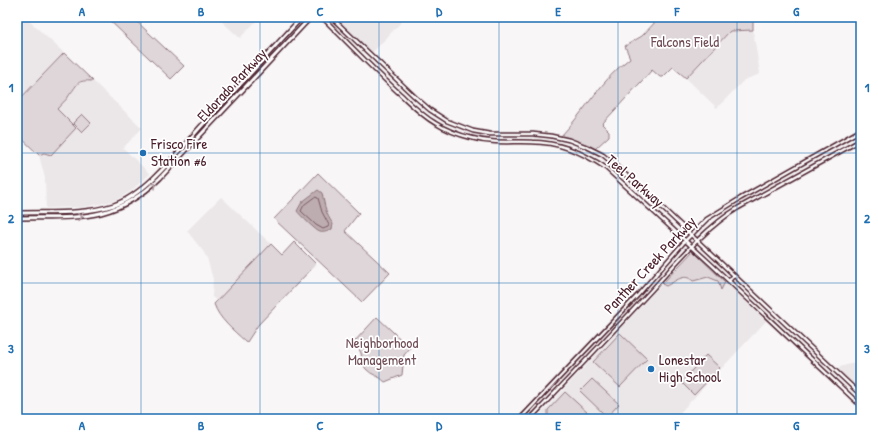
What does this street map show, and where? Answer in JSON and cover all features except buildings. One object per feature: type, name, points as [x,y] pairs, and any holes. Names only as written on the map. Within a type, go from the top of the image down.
[{"type":"main road","points":[[17,23],[22,17]]},
{"type":"main road","name":"Eldorado Parkway","points":[[17,213],[83,211],[115,204],[136,192],[159,171],[302,17]]},
{"type":"main road","name":"Eldorado Parkway","points":[[17,218],[83,217],[115,210],[140,197],[163,175],[311,17]]},
{"type":"main road","name":"Teel Parkway","points":[[322,17],[410,103],[436,124],[461,135],[488,141],[533,142],[552,144],[570,149],[594,160],[616,175],[861,406]]},
{"type":"main road","name":"Teel Parkway","points":[[332,17],[425,106],[447,121],[473,131],[490,134],[533,134],[551,136],[569,140],[603,155],[691,235],[861,395]]},
{"type":"main road","points":[[354,49],[360,44]]},
{"type":"main road","name":"Panther Creek Parkway","points":[[520,419],[707,219],[726,206],[861,130]]},
{"type":"main road","name":"Panther Creek Parkway","points":[[530,419],[691,247],[720,220],[738,208],[861,140]]},
{"type":"main road","points":[[159,171],[163,175]]},
{"type":"main road","points":[[729,281],[734,276]]},
{"type":"main road","points":[[652,279],[657,284]]},
{"type":"main road","points":[[766,316],[771,311]]},
{"type":"main road","points":[[612,322],[617,327]]},
{"type":"main road","points":[[843,388],[848,383]]},
{"type":"shaded area","points":[[217,17],[260,17],[240,38]]},
{"type":"shaded area","points":[[335,17],[406,17],[372,53]]},
{"type":"shaded area","points":[[26,18],[64,53],[17,102],[17,27]]},
{"type":"shaded area","points":[[753,30],[760,74],[744,80],[717,108],[686,78],[730,31]]},
{"type":"shaded area","points":[[93,81],[142,128],[123,148],[150,174],[131,191],[116,200],[83,207],[46,208],[45,178],[39,155],[48,154],[76,128],[56,109],[71,94],[76,84]]},
{"type":"shaded area","points":[[221,197],[271,244],[217,301],[212,297],[213,279],[207,258],[187,231]]},
{"type":"shaded area","name":"Lonestar High School","points":[[693,251],[766,321],[674,419],[538,419],[537,418]]},
{"type":"shaded area","points":[[861,361],[861,391],[839,371],[840,367]]},
{"type":"green space","points":[[106,17],[132,17],[184,66],[171,79]]},
{"type":"green space","name":"Falcons Field","points":[[660,17],[742,17],[753,19],[753,30],[730,31],[686,78],[673,67],[663,77],[660,77],[652,70],[602,124],[609,131],[609,136],[595,149],[586,144],[561,136],[602,85],[630,58],[625,46],[642,36]]},
{"type":"green space","points":[[64,53],[93,81],[78,83],[57,109],[76,128],[51,155],[44,153],[39,155],[17,134],[17,102]]},
{"type":"green space","points":[[82,114],[91,123],[82,132],[73,123]]},
{"type":"green space","points":[[318,173],[359,213],[345,231],[390,273],[362,302],[274,219]]},
{"type":"green space","points":[[294,242],[316,264],[258,325],[247,342],[219,315],[214,304],[271,244],[282,255]]},
{"type":"green space","points":[[693,251],[725,282],[721,290],[718,281],[708,277],[693,281],[686,277],[676,280],[666,286],[662,284]]},
{"type":"green space","name":"Neighborhood Management","points":[[377,317],[410,348],[404,355],[402,375],[385,382],[366,369],[361,353],[354,342]]},
{"type":"green space","points":[[620,333],[647,359],[620,387],[593,362]]},
{"type":"green space","points":[[706,355],[720,368],[694,395],[681,382]]},
{"type":"green space","points":[[592,379],[619,404],[607,417],[580,391]]},
{"type":"green space","points":[[565,392],[589,414],[589,419],[548,419],[548,410]]},
{"type":"water","points":[[318,190],[322,193],[327,213],[333,224],[332,229],[325,232],[320,232],[315,229],[297,211],[302,202]]},
{"type":"place","name":"Frisco Fire Station #6","points":[[143,153]]},
{"type":"place","name":"Lonestar High School","points":[[651,369]]}]
